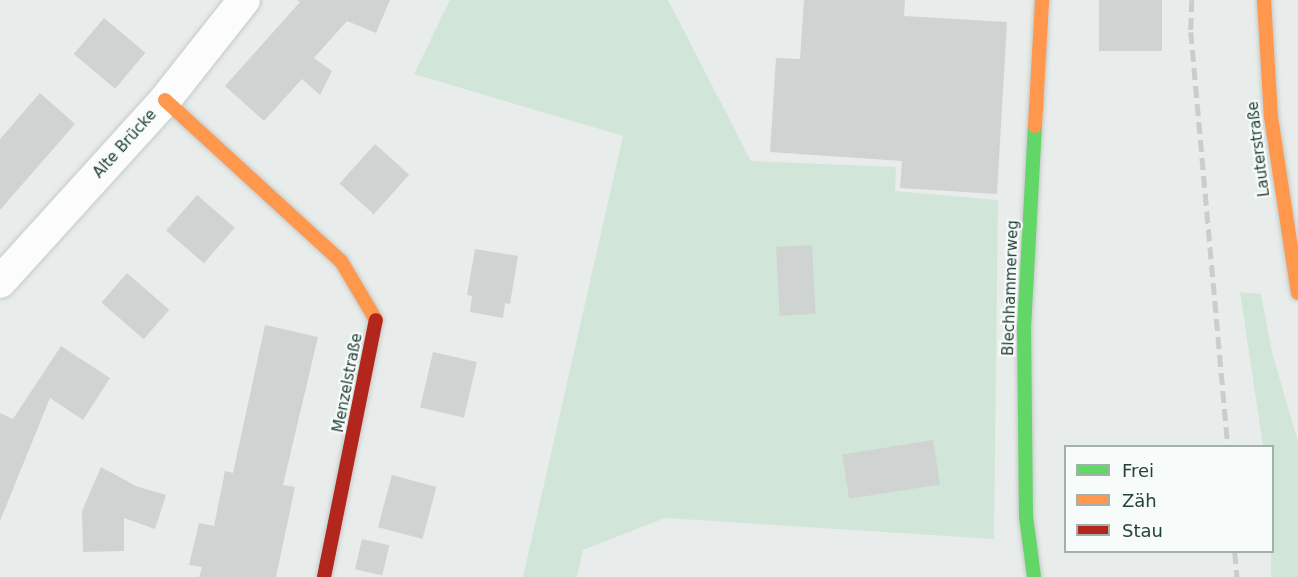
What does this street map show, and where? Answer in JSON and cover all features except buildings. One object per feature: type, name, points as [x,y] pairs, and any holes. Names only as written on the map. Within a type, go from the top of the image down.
[{"type":"street","name":"Alte Brücke","points":[[0,282],[165,100],[244,0]]},
{"type":"street","name":"Blechhammerweg","points":[[1034,577],[1026,516],[1024,328],[1042,0]]},
{"type":"street","name":"Lauterstraße","points":[[1264,0],[1271,117],[1298,293]]},
{"type":"street","name":"Menzelstraße","points":[[165,100],[341,261],[376,319],[324,577]]},
{"type":"green space","points":[[450,0],[668,0],[751,161],[896,167],[895,191],[998,200],[994,539],[665,518],[583,550],[577,577],[523,577],[623,136],[414,74]]},
{"type":"green space","points":[[1240,292],[1261,294],[1272,352],[1298,442],[1298,577],[1271,577],[1271,553],[1274,553],[1274,445],[1263,445]]},
{"type":"railway","points":[[1192,0],[1191,32],[1228,445]]},
{"type":"railway","points":[[1235,553],[1237,577]]},
{"type":"traffic: fast","points":[[1034,577],[1026,516],[1024,328],[1035,126]]},
{"type":"traffic: slow","points":[[1035,126],[1042,0]]},
{"type":"traffic: slow","points":[[1264,0],[1271,117],[1298,293]]},
{"type":"traffic: slow","points":[[165,100],[341,261],[376,320]]},
{"type":"traffic: jam","points":[[324,577],[376,320]]}]
